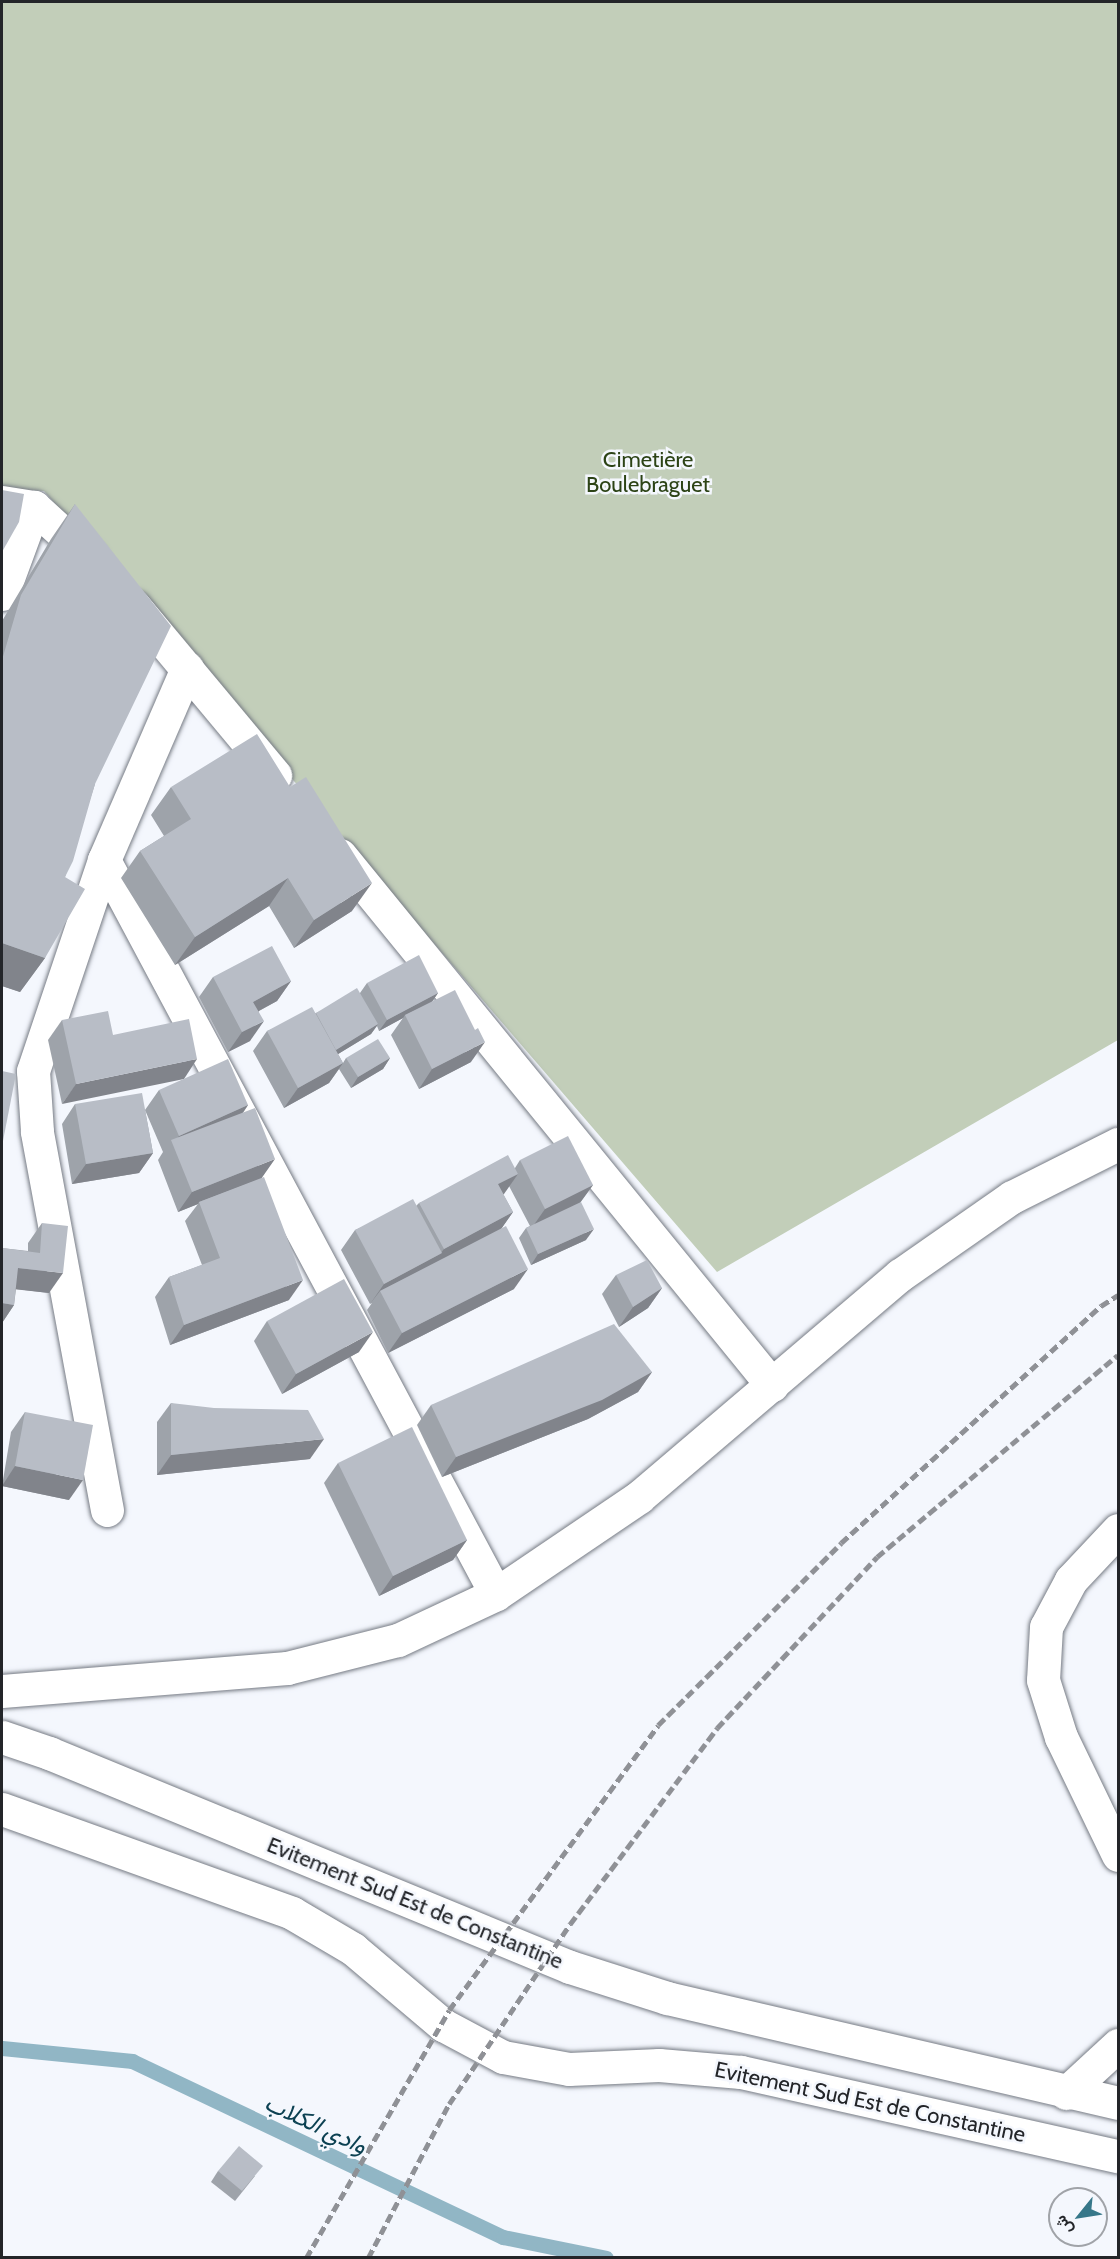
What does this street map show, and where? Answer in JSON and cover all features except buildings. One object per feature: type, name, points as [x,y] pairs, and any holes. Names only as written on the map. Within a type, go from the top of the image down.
[{"type":"main road","points":[[2,502],[34,507],[114,584],[187,668],[292,796]]},
{"type":"main road","points":[[2,594],[34,507]]},
{"type":"main road","points":[[107,1510],[33,1100],[33,1071],[40,1042],[104,860],[187,668]]},
{"type":"main road","points":[[322,833],[772,1385]]},
{"type":"main road","points":[[104,860],[496,1594]]},
{"type":"main road","points":[[2,1690],[287,1668],[398,1640],[496,1594],[639,1497],[900,1275],[1012,1197],[1119,1144]]},
{"type":"main road","points":[[1119,1530],[1071,1580],[1046,1627],[1043,1680],[1061,1737],[1119,1856]]},
{"type":"main road","name":"Evitement Sud Est de Constantine","points":[[2,1737],[49,1753],[570,1967],[667,1998],[1066,2093],[1119,2103]]},
{"type":"main road","name":"Evitement Sud Est de Constantine","points":[[2,1809],[292,1913],[353,1949],[443,2025],[503,2057],[569,2069],[659,2065],[741,2072],[1119,2156]]},
{"type":"main road","points":[[1066,2093],[1119,2045]]},
{"type":"green space","name":"Cimetière Boulebraguet","points":[[2,2],[1118,2],[1118,1040],[717,1272],[44,491],[2,489]]},
{"type":"waterway","name":"وادي الكلاب","points":[[2,2048],[132,2061],[503,2237],[606,2258]]},
{"type":"railway","points":[[306,2258],[449,2010],[658,1725],[841,1543],[1101,1306],[1118,1295]]},
{"type":"railway","points":[[368,2258],[449,2104],[570,1924],[717,1728],[877,1557],[1118,1355]]}]
